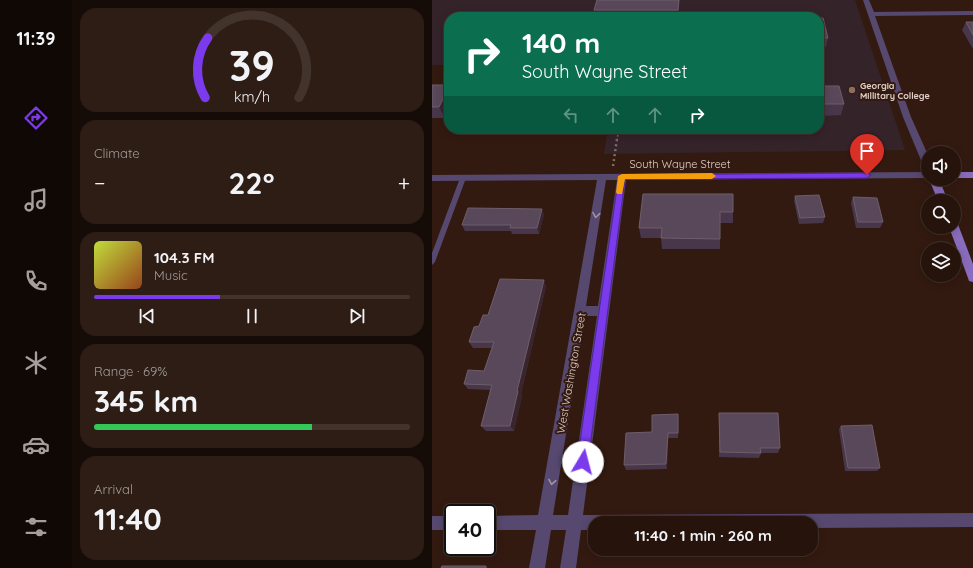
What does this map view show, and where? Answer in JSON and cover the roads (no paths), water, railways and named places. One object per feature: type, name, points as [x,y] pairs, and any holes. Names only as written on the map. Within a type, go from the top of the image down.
[{"type":"main road","points":[[961,175],[973,175]]},
{"type":"main road","points":[[957,234],[973,278]]},
{"type":"street","points":[[866,0],[907,117],[921,149]]},
{"type":"street","points":[[871,14],[973,13]]},
{"type":"street","name":"South Wayne Street","points":[[432,178],[921,175]]},
{"type":"street","name":"West Washington Street","points":[[537,568],[581,311],[612,177]]},
{"type":"street","name":"West Washington Street","points":[[568,568],[603,311],[612,177]]},
{"type":"street","points":[[581,311],[603,311]]},
{"type":"street","points":[[496,523],[973,520]]},
{"type":"street","points":[[432,523],[444,523]]},
{"type":"lane","points":[[432,262],[463,178]]},
{"type":"place","name":"Georgia Millitary College","points":[[852,90]]}]
